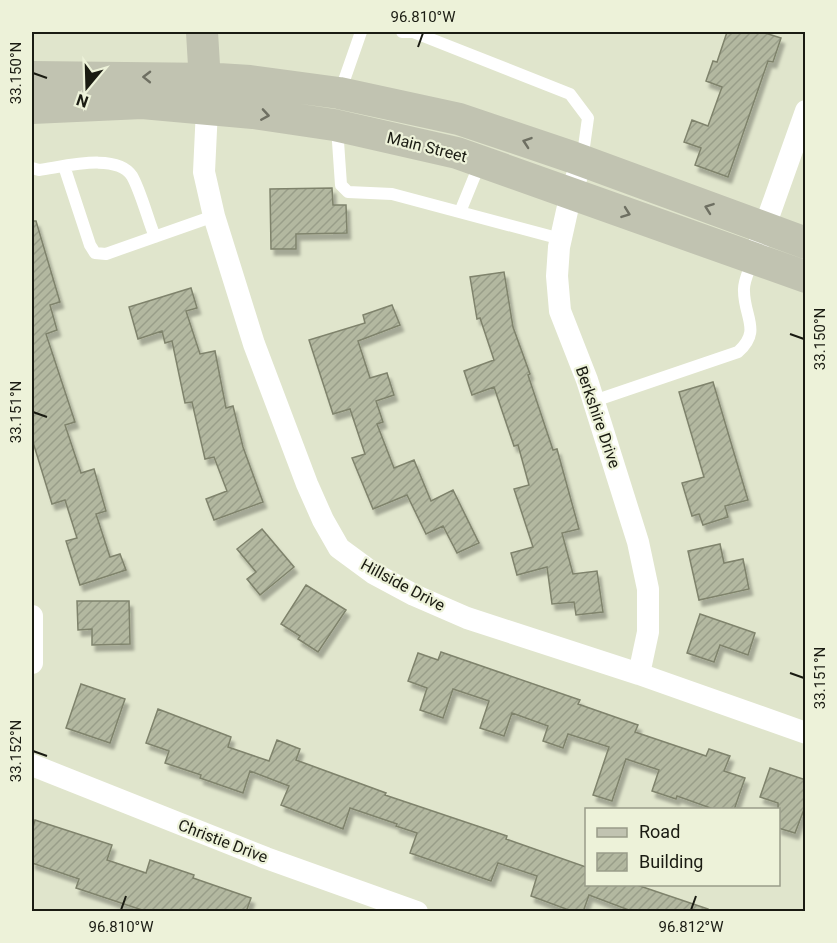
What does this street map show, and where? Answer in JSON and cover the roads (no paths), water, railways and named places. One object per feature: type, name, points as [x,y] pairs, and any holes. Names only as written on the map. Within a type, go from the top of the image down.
[{"type":"main road","points":[[202,32],[207,109]]},
{"type":"main road","name":"Main Street","points":[[32,77],[206,78],[249,81],[339,93],[459,119],[582,161],[806,243]]},
{"type":"main road","name":"Main Street","points":[[32,108],[142,103],[253,113],[337,126],[457,153],[806,277]]},
{"type":"street","name":"Hillside Drive","points":[[207,109],[204,172],[214,216],[258,355],[307,484],[339,548],[374,573],[414,595],[467,618],[639,674],[806,733]]},
{"type":"street","points":[[754,258],[806,111]]},
{"type":"street","name":"Berkshire Drive","points":[[582,161],[571,193],[561,239],[557,276],[560,311],[594,401],[639,542],[648,589],[648,632],[639,674]]},
{"type":"street","points":[[32,616],[32,663]]},
{"type":"street","name":"Christie Drive","points":[[32,765],[266,858],[417,912]]},
{"type":"lane","points":[[339,93],[361,32]]},
{"type":"lane","points":[[402,32],[437,36],[570,94],[588,118],[582,161]]},
{"type":"lane","points":[[337,126],[341,185],[348,192],[392,194],[561,239]]},
{"type":"lane","points":[[460,212],[480,161]]},
{"type":"lane","points":[[32,168],[39,170],[99,162],[124,168],[132,176],[154,237]]},
{"type":"lane","points":[[64,166],[90,245],[95,253],[105,254],[214,216]]},
{"type":"lane","points":[[594,401],[738,352],[747,345],[752,333],[743,290],[754,258]]}]
